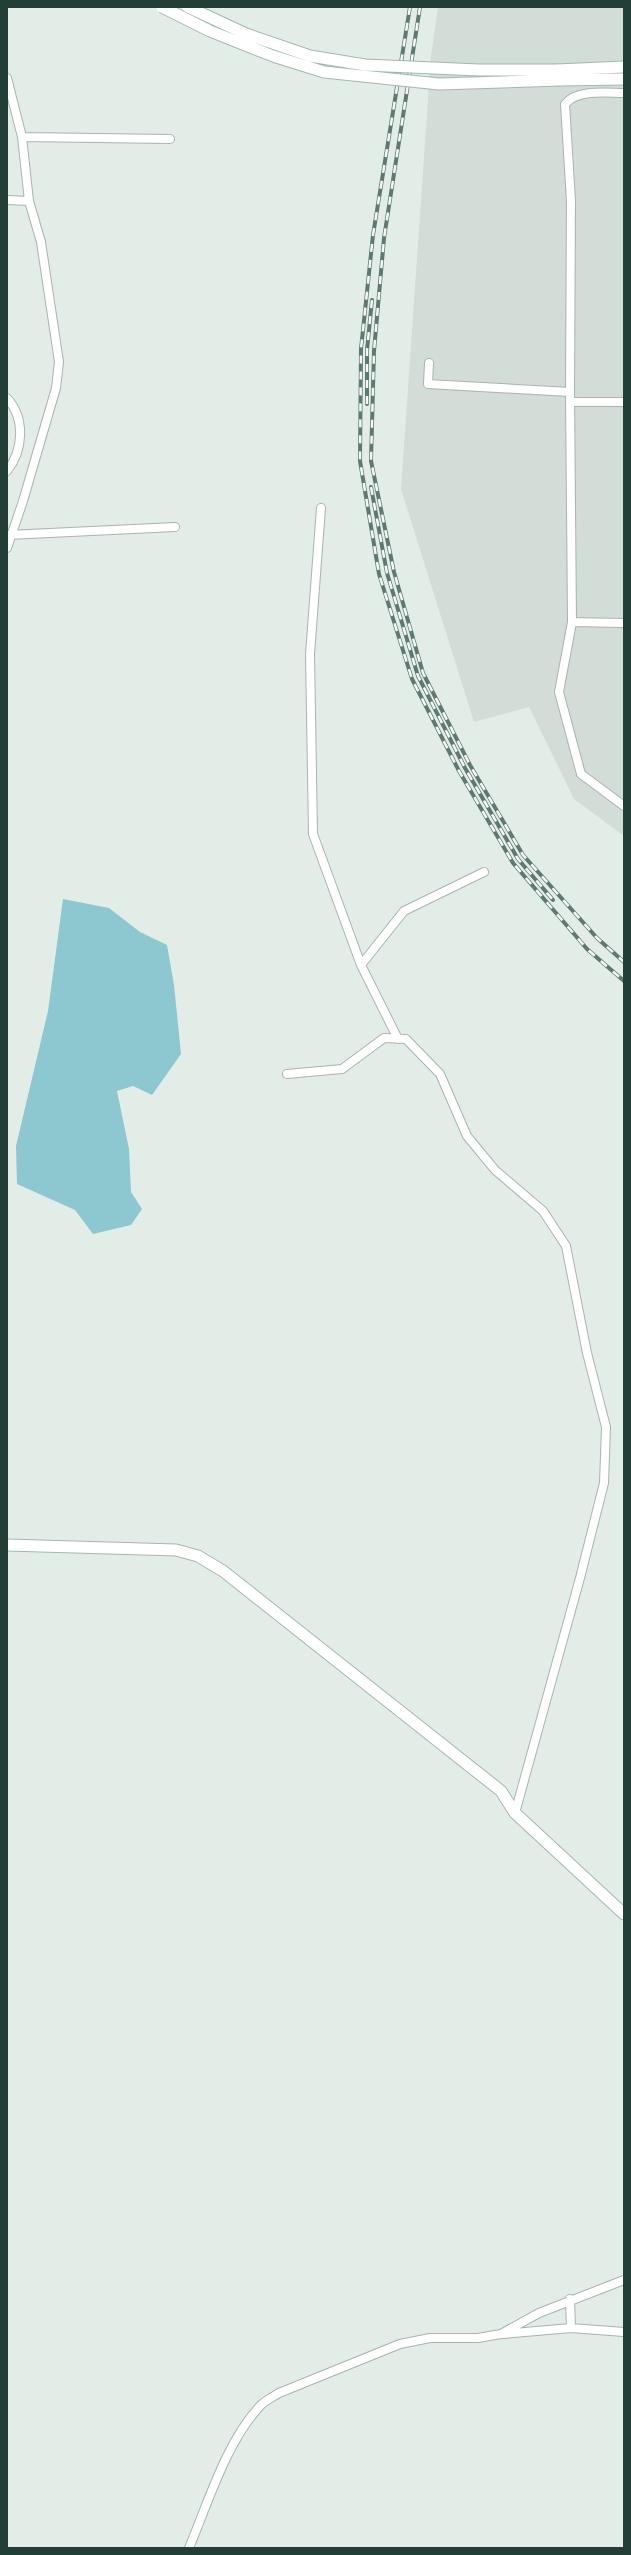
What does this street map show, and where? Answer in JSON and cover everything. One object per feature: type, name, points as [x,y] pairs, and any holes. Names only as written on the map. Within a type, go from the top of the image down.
[{"type":"street","points":[[162,7],[217,34],[273,56],[324,72],[439,84],[558,75],[624,67]]},
{"type":"street","points":[[188,7],[246,34],[310,56],[365,65],[624,79]]},
{"type":"street","points":[[7,78],[22,137],[29,202],[41,242],[59,362],[56,388],[9,536],[7,548]]},
{"type":"street","points":[[624,93],[580,95],[571,98],[565,104],[571,200],[570,402],[572,622],[559,692],[573,750],[581,774],[624,806]]},
{"type":"street","points":[[22,137],[170,139]]},
{"type":"street","points":[[7,200],[29,202]]},
{"type":"street","points":[[429,363],[428,384],[570,392]]},
{"type":"street","points":[[7,398],[19,426],[21,438],[16,460],[7,471]]},
{"type":"street","points":[[570,402],[624,402]]},
{"type":"street","points":[[321,508],[310,654],[313,834],[361,965],[398,1039]]},
{"type":"street","points":[[9,536],[175,527]]},
{"type":"street","points":[[572,622],[624,623]]},
{"type":"street","points":[[361,965],[404,911],[484,872]]},
{"type":"street","points":[[287,1074],[342,1069],[384,1038],[406,1039],[440,1074],[467,1136],[495,1170],[542,1211],[566,1246],[587,1353],[606,1427],[604,1483],[580,1578],[515,1813]]},
{"type":"street","points":[[7,1545],[176,1550],[198,1556],[223,1571],[501,1791],[515,1813],[624,1914]]},
{"type":"street","points":[[501,2334],[538,2313],[570,2299],[624,2280]]},
{"type":"street","points":[[570,2299],[571,2328]]},
{"type":"street","points":[[189,2548],[228,2457],[248,2420],[262,2403],[279,2393],[400,2344],[430,2338],[478,2338],[501,2334],[571,2328],[624,2332]]},
{"type":"shaded area","points":[[438,7],[624,7],[624,836],[574,799],[529,707],[474,722],[401,489],[431,56]]},
{"type":"water","points":[[63,899],[109,908],[140,932],[167,945],[174,985],[181,1054],[152,1095],[133,1086],[117,1091],[129,1149],[131,1192],[142,1209],[131,1225],[93,1234],[75,1210],[17,1184],[16,1146],[48,1011]]},
{"type":"railway","points":[[410,7],[373,235],[361,349],[360,461],[379,574],[412,679],[459,771],[513,863],[587,949],[624,981]]},
{"type":"railway","points":[[420,7],[384,238],[374,351],[371,461],[394,572],[423,673],[470,765],[523,855],[597,938],[624,962]]},
{"type":"railway","points":[[367,404],[367,350],[372,300]]},
{"type":"railway","points":[[371,487],[387,573],[418,676],[465,768],[518,859],[553,900]]}]
